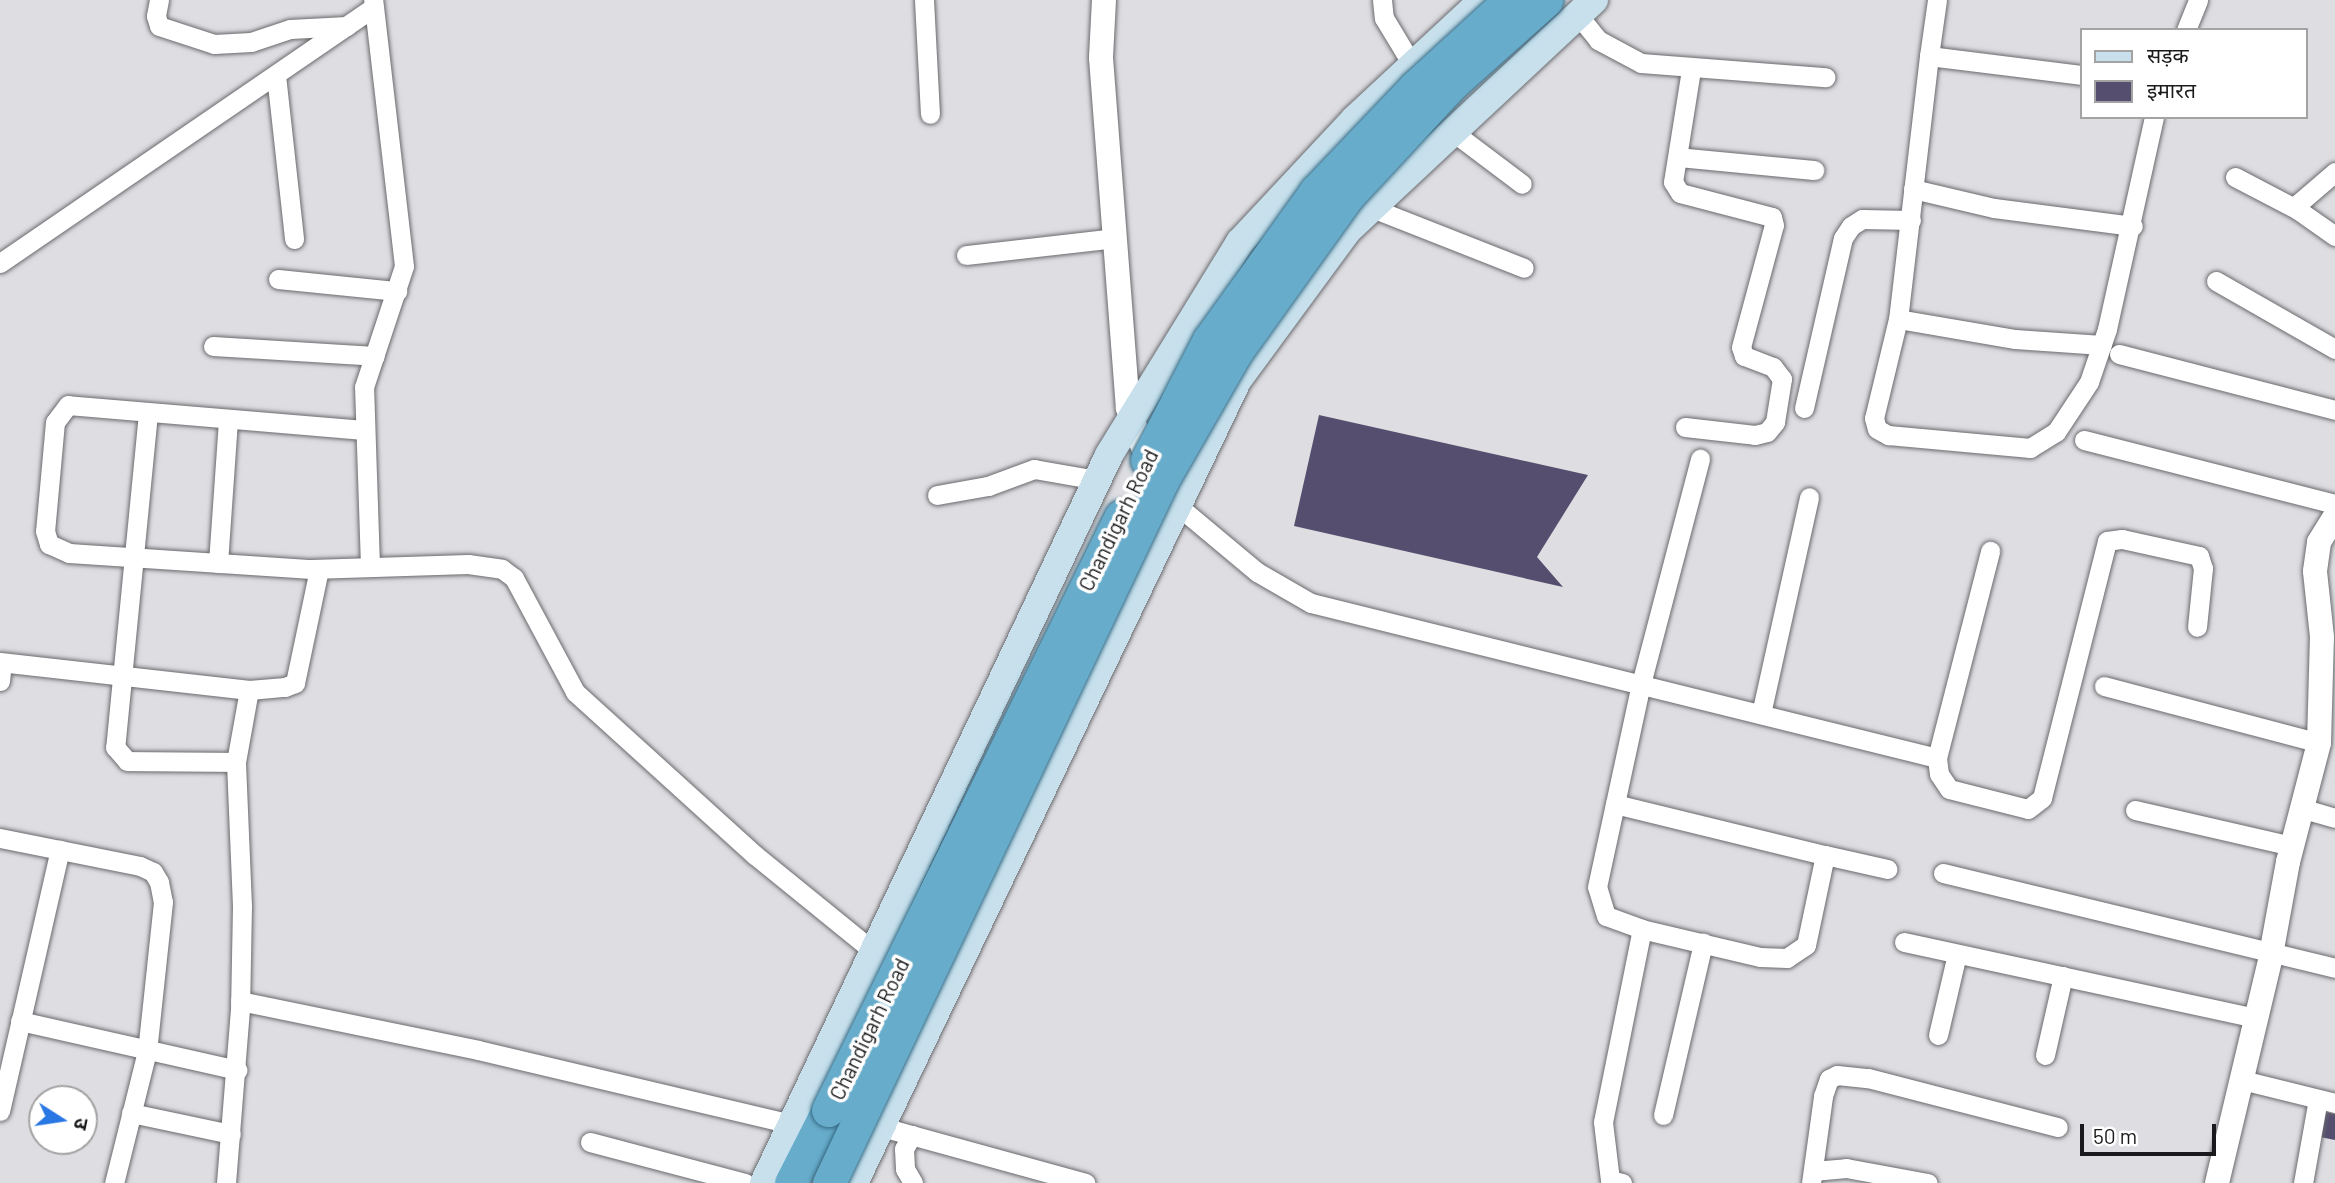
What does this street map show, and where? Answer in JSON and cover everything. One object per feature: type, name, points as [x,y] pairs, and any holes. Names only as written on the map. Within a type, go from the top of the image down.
[{"type":"highway","name":"Chandigarh Road","points":[[792,1183],[1209,340],[1316,191],[1415,87],[1510,0]]},
{"type":"highway","points":[[829,1183],[1158,489],[1236,352],[1347,197],[1453,83],[1546,0]]},
{"type":"main road","points":[[764,1183],[1097,481],[1240,242],[1355,119],[1483,0]]},
{"type":"main road","points":[[855,1183],[1237,381],[1348,230],[1586,7]]},
{"type":"street","points":[[159,0],[159,26],[214,44],[251,42],[320,25],[347,26]]},
{"type":"street","points":[[924,0],[930,114]]},
{"type":"street","points":[[1104,0],[1101,58],[1130,423],[1152,472],[1178,506],[1258,572],[1311,603],[1937,758]]},
{"type":"street","points":[[1382,0],[1384,18],[1413,66]]},
{"type":"street","points":[[1937,0],[1898,319],[1874,418],[1877,429],[1888,435],[1952,444],[2030,448],[2044,443],[2056,432],[2111,349],[2154,119]]},
{"type":"street","points":[[2187,28],[2198,0]]},
{"type":"street","points":[[0,263],[347,26],[373,3]]},
{"type":"street","points":[[370,566],[364,387],[404,266],[373,3]]},
{"type":"street","points":[[1586,7],[1598,40],[1641,63],[1691,70],[1825,77]]},
{"type":"street","points":[[1929,56],[2080,75]]},
{"type":"street","points":[[1685,427],[1755,435],[1768,432],[1775,422],[1782,379],[1773,367],[1744,356],[1741,347],[1774,225],[1772,217],[1680,192],[1673,182],[1691,70]]},
{"type":"street","points":[[276,75],[294,239]]},
{"type":"street","points":[[1453,132],[1522,184]]},
{"type":"street","points":[[1678,157],[1814,170]]},
{"type":"street","points":[[2298,210],[2299,203],[2335,172]]},
{"type":"street","points":[[2235,177],[2298,210],[2335,236]]},
{"type":"street","points":[[1913,189],[1994,208],[2133,226]]},
{"type":"street","points":[[1372,208],[1524,268]]},
{"type":"street","points":[[1804,408],[1843,239],[1851,226],[1862,219],[1911,220]]},
{"type":"street","points":[[966,255],[1115,238]]},
{"type":"street","points":[[278,279],[397,291]]},
{"type":"street","points":[[2216,281],[2335,349]]},
{"type":"street","points":[[1898,319],[2015,339],[2111,349],[2335,410]]},
{"type":"street","points":[[213,346],[375,356]]},
{"type":"street","points":[[364,430],[68,405],[55,422],[46,531],[49,544],[69,552],[319,569],[491,565],[514,578],[575,692],[755,855],[873,951]]},
{"type":"street","points":[[148,413],[115,747],[119,757],[127,761],[236,762]]},
{"type":"street","points":[[218,563],[228,419]]},
{"type":"street","points":[[2084,440],[2335,505]]},
{"type":"street","points":[[1700,459],[1641,684],[1597,887],[1598,902],[1605,916],[1642,929],[1787,958],[1806,945],[1825,855]]},
{"type":"street","points":[[937,495],[988,485],[1034,469],[1097,481]]},
{"type":"street","points":[[1761,714],[1809,497]]},
{"type":"street","points":[[2217,1183],[2272,953],[2292,846],[2319,743],[2329,718],[2315,571],[2319,542],[2335,516]]},
{"type":"street","points":[[1990,551],[1937,758],[1939,774],[1949,789],[2024,808],[2038,805],[2103,548],[2110,539],[2199,556],[2203,568],[2197,627]]},
{"type":"street","points":[[1,668],[249,690],[295,683],[319,569]]},
{"type":"street","points":[[2104,687],[2319,743]]},
{"type":"street","points":[[226,1183],[238,1070],[240,1001],[242,906],[236,762],[249,690]]},
{"type":"street","points":[[1615,804],[1887,869]]},
{"type":"street","points":[[2304,808],[2335,818]]},
{"type":"street","points":[[2135,810],[2292,846]]},
{"type":"street","points":[[0,838],[140,866],[153,872],[159,882],[163,902],[147,1051],[114,1183]]},
{"type":"street","points":[[0,1111],[60,850]]},
{"type":"street","points":[[1942,873],[2335,968]]},
{"type":"street","points":[[1613,1182],[1603,1122],[1642,929]]},
{"type":"street","points":[[1904,942],[2257,1018]]},
{"type":"street","points":[[1663,1115],[1703,943]]},
{"type":"street","points":[[1938,1035],[1957,954]]},
{"type":"street","points":[[2045,1055],[2063,976]]},
{"type":"street","points":[[240,1001],[478,1050],[792,1124]]},
{"type":"street","points":[[20,1021],[238,1070]]},
{"type":"street","points":[[1923,1183],[1846,1168],[1812,1177],[1823,1096],[1829,1079],[1837,1075],[1868,1079],[2057,1127]]},
{"type":"street","points":[[2242,1080],[2327,1101],[2303,1183]]},
{"type":"street","points":[[131,1113],[231,1134]]},
{"type":"street","points":[[881,1127],[1085,1183]]},
{"type":"street","points":[[912,1135],[904,1149],[905,1169],[913,1183]]},
{"type":"street","points":[[590,1142],[745,1183]]},
{"type":"building","points":[[1319,415],[1588,475],[1537,557],[1563,587],[1294,526]]},
{"type":"building","points":[[2320,1111],[2335,1114],[2335,1140],[2315,1136]]}]
